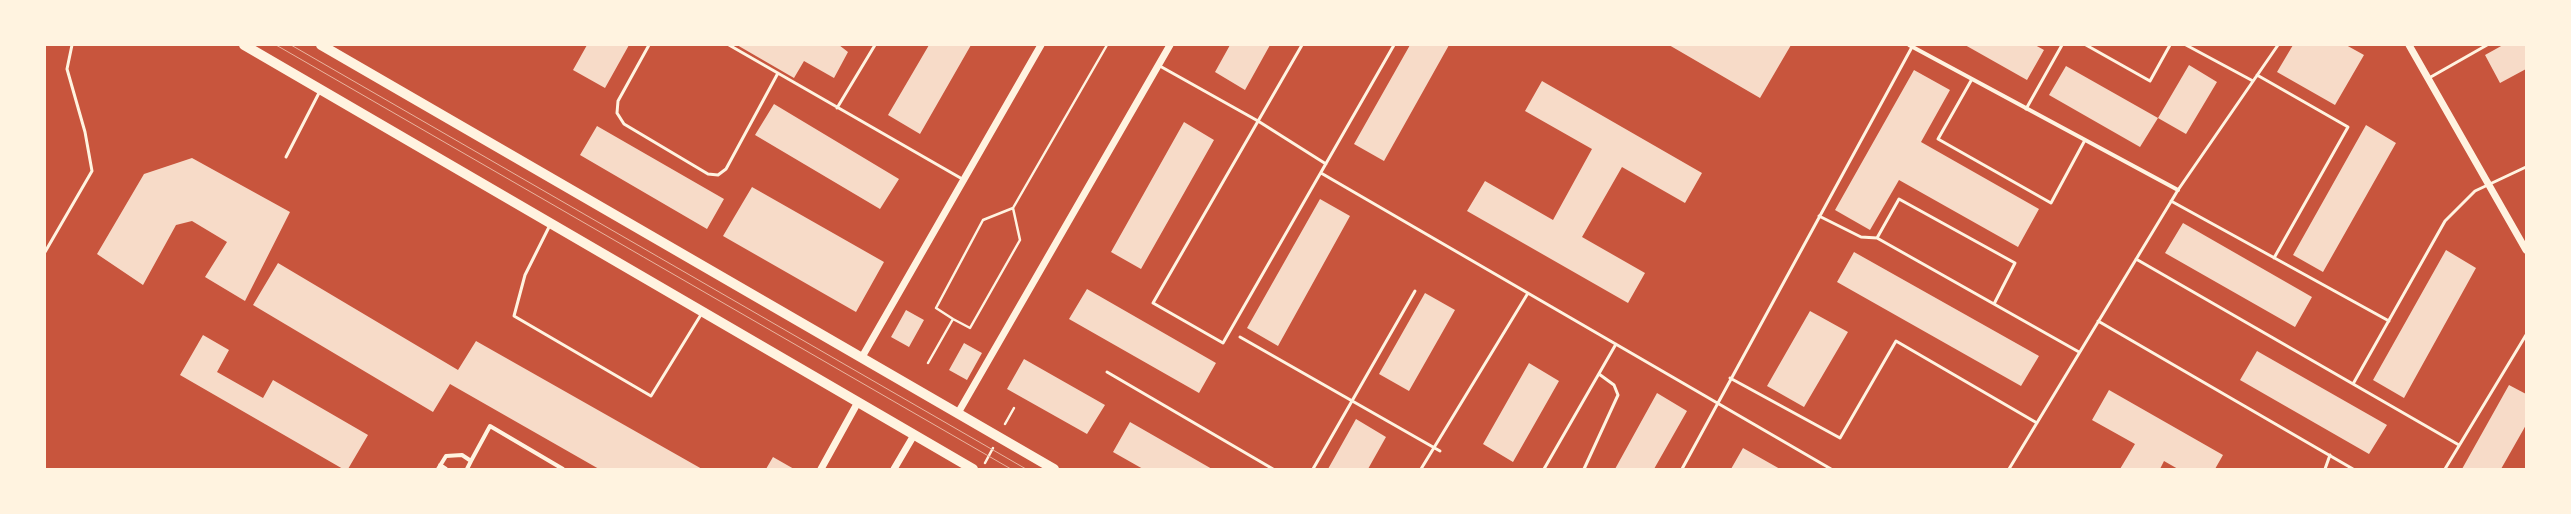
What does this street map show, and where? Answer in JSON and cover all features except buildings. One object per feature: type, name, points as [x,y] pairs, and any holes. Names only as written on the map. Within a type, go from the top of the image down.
[{"type":"main road","points":[[244,45],[973,469]]},
{"type":"main road","points":[[321,45],[1054,469]]},
{"type":"street","points":[[862,357],[1041,45]]},
{"type":"street","points":[[958,413],[1170,45]]},
{"type":"street","points":[[2409,45],[2526,250]]},
{"type":"street","points":[[1911,46],[2178,190]]},
{"type":"street","points":[[821,469],[858,402]]},
{"type":"street","points":[[467,469],[490,426],[563,469]]},
{"type":"street","points":[[894,469],[914,435]]},
{"type":"street","points":[[446,469],[439,467],[446,456],[462,455],[472,460]]},
{"type":"lane","points":[[45,252],[92,171],[85,132],[67,69],[72,45]]},
{"type":"lane","points":[[649,45],[618,101],[617,113],[624,124],[708,174],[718,175],[726,169],[778,73]]},
{"type":"lane","points":[[729,45],[964,180]]},
{"type":"lane","points":[[837,108],[875,45]]},
{"type":"lane","points":[[1302,45],[1153,303],[1223,343],[1394,45]]},
{"type":"lane","points":[[2026,109],[2062,45]]},
{"type":"lane","points":[[2086,45],[2150,81],[2170,45]]},
{"type":"lane","points":[[2186,45],[2253,81]]},
{"type":"lane","points":[[2008,469],[2178,190],[2278,45]]},
{"type":"lane","points":[[2429,78],[2487,45]]},
{"type":"lane","points":[[1682,469],[1911,46]]},
{"type":"lane","points":[[1158,65],[1258,121],[1326,164]]},
{"type":"lane","points":[[2257,75],[2348,127],[2274,258]]},
{"type":"lane","points":[[1972,79],[1938,139],[2051,204],[2085,140]]},
{"type":"lane","points":[[286,158],[321,90]]},
{"type":"lane","points":[[2353,384],[2444,221],[2475,191],[2526,167]]},
{"type":"lane","points":[[1321,173],[1831,469]]},
{"type":"lane","points":[[1877,238],[1899,199],[2015,264],[1994,304]]},
{"type":"lane","points":[[2171,201],[2389,321]]},
{"type":"lane","points":[[1819,216],[1861,237],[1877,238],[2079,352]]},
{"type":"lane","points":[[551,223],[525,275],[514,316],[651,396],[703,311]]},
{"type":"lane","points":[[2136,259],[2459,445]]},
{"type":"lane","points":[[1313,469],[1415,291]]},
{"type":"lane","points":[[1421,469],[1528,293]]},
{"type":"lane","points":[[2098,321],[2353,469]]},
{"type":"lane","points":[[2445,469],[2526,336]]},
{"type":"lane","points":[[1240,337],[1440,451]]},
{"type":"lane","points":[[1730,378],[1840,438],[1896,341],[2037,423]]},
{"type":"lane","points":[[1544,469],[1616,344]]},
{"type":"lane","points":[[1107,372],[1273,469]]},
{"type":"lane","points":[[1584,469],[1618,396],[1614,385],[1599,374]]},
{"type":"lane","points":[[2325,469],[2330,455]]},
{"type":"path","points":[[1013,208],[1020,240],[970,328],[936,308],[983,220],[1013,208],[1107,45]]},
{"type":"path","points":[[928,363],[953,319]]},
{"type":"tram line","points":[[276,45],[1011,469]]},
{"type":"tram line","points":[[291,45],[1026,469]]}]
